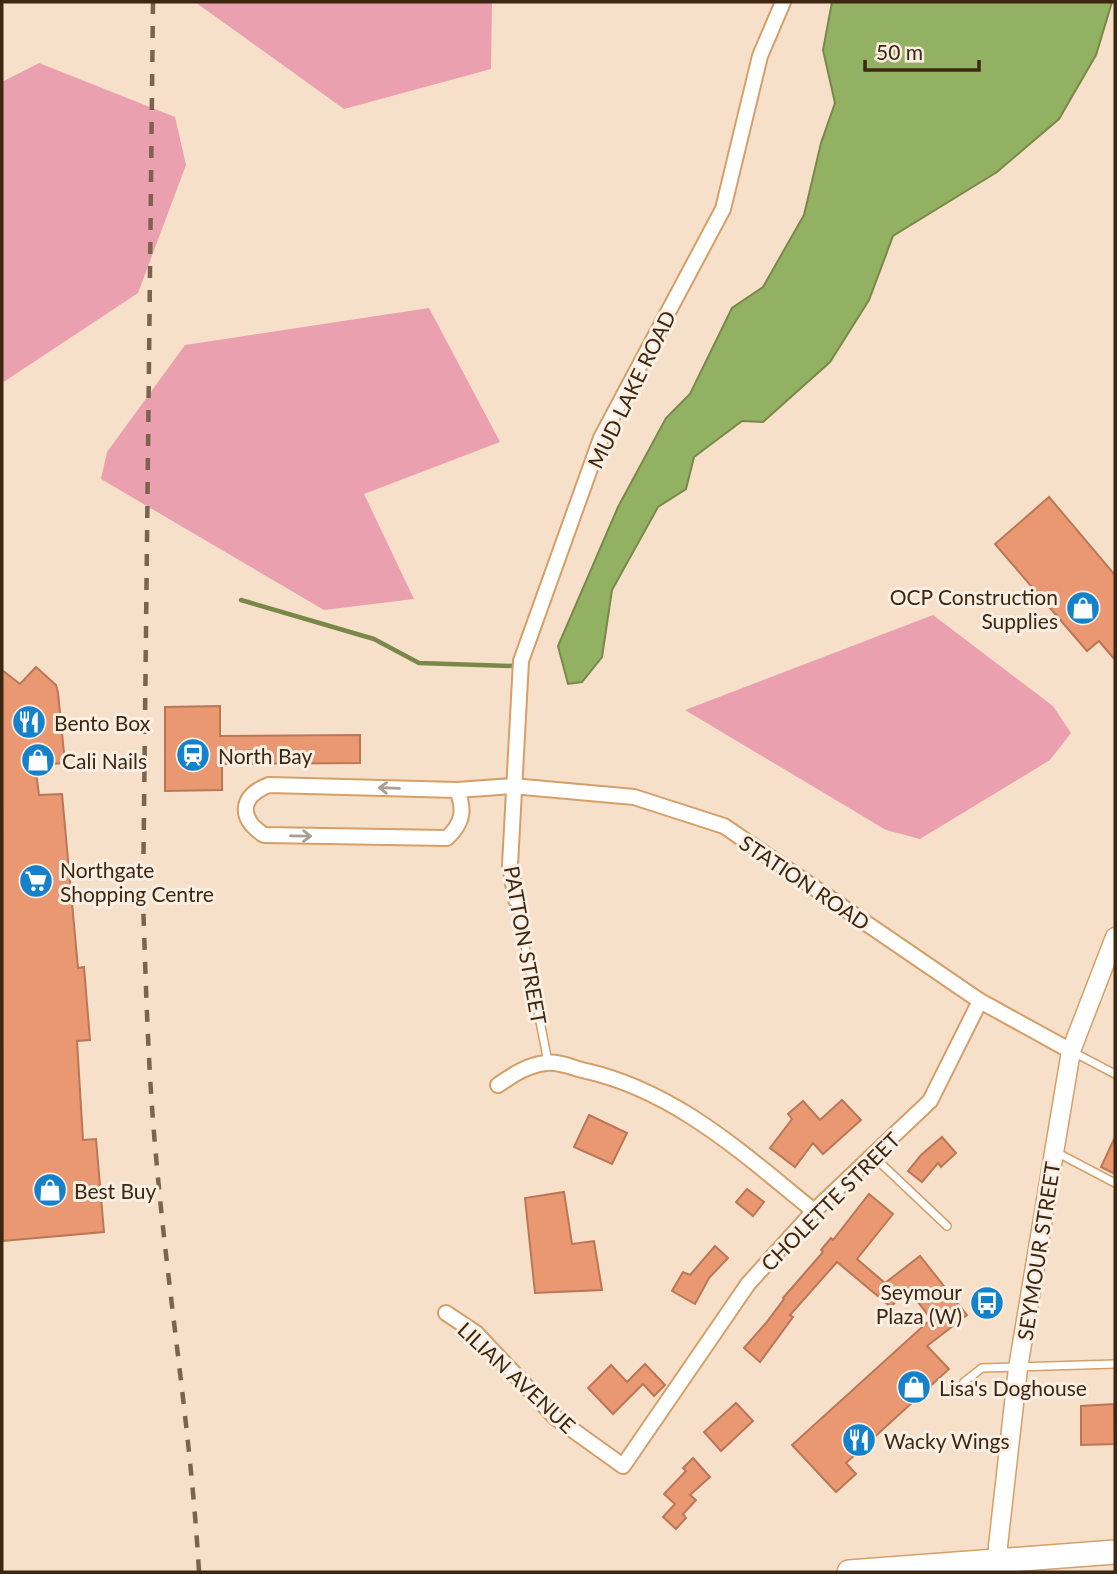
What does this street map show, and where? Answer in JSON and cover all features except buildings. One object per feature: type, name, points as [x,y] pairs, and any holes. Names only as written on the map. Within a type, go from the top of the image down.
[{"type":"highway","points":[[849,1572],[998,1567],[1115,1552]]},
{"type":"street","name":"MUD LAKE ROAD","points":[[512,786],[521,661],[601,438],[723,209],[760,55],[783,2]]},
{"type":"street","name":"STATION ROAD","points":[[457,790],[463,805],[462,816],[458,828],[447,838],[264,835],[248,821],[245,811],[247,800],[258,789],[269,785],[457,790],[512,786],[634,797],[724,827],[980,1001],[1071,1051]]},
{"type":"street","name":"PATTON STREET","points":[[512,786],[510,865],[516,900]]},
{"type":"street","name":"SEYMOUR STREET","points":[[998,1567],[1018,1368],[1071,1051],[1115,937]]},
{"type":"street","name":"CHOLETTE STREET","points":[[623,1466],[748,1284],[814,1210],[930,1101],[980,1001]]},
{"type":"street","points":[[498,1085],[523,1069],[548,1062],[619,1078],[671,1103],[720,1136],[814,1210]]},
{"type":"street","name":"LILIAN AVENUE","points":[[446,1313],[476,1333],[556,1418],[623,1466]]},
{"type":"lane","name":"PATTON STREET","points":[[516,900],[548,1062]]},
{"type":"lane","points":[[1071,1051],[1115,1074]]},
{"type":"lane","points":[[1055,1151],[1115,1183]]},
{"type":"lane","points":[[873,1156],[947,1226]]},
{"type":"lane","points":[[964,1382],[982,1368],[1115,1364]]},
{"type":"shaded area","points":[[195,2],[492,2],[491,69],[344,109]]},
{"type":"shaded area","points":[[832,2],[1112,2],[1096,55],[1059,119],[997,172],[893,236],[869,300],[830,362],[763,422],[742,421],[694,457],[686,489],[658,507],[612,590],[602,657],[582,682],[568,684],[558,646],[618,507],[666,418],[690,394],[732,308],[763,287],[804,215],[821,143],[835,103],[823,50]]},
{"type":"shaded area","points":[[39,63],[175,117],[186,165],[138,293],[2,383],[2,82]]},
{"type":"shaded area","points":[[429,308],[500,442],[364,494],[414,599],[324,610],[101,479],[107,452],[185,345]]},
{"type":"shaded area","points":[[933,615],[1053,706],[1071,733],[1050,760],[920,839],[886,830],[685,710]]},
{"type":"waterway","points":[[241,600],[374,639],[419,663],[513,666]]},
{"type":"railway","points":[[153,2],[143,901],[153,1124],[191,1468],[199,1572]]},
{"type":"place","name":"OCP Construction Supplies","points":[[1083,608]]},
{"type":"place","name":"Bento Box","points":[[29,722]]},
{"type":"place","name":"North Bay","points":[[193,755]]},
{"type":"place","name":"Cali Nails","points":[[38,760]]},
{"type":"place","name":"Northgate Shopping Centre","points":[[36,881]]},
{"type":"place","name":"Best Buy","points":[[50,1190]]},
{"type":"place","name":"Seymour Plaza (W)","points":[[987,1303]]},
{"type":"place","name":"Lisa's Doghouse","points":[[914,1387]]},
{"type":"place","name":"Wacky Wings","points":[[859,1440]]}]
